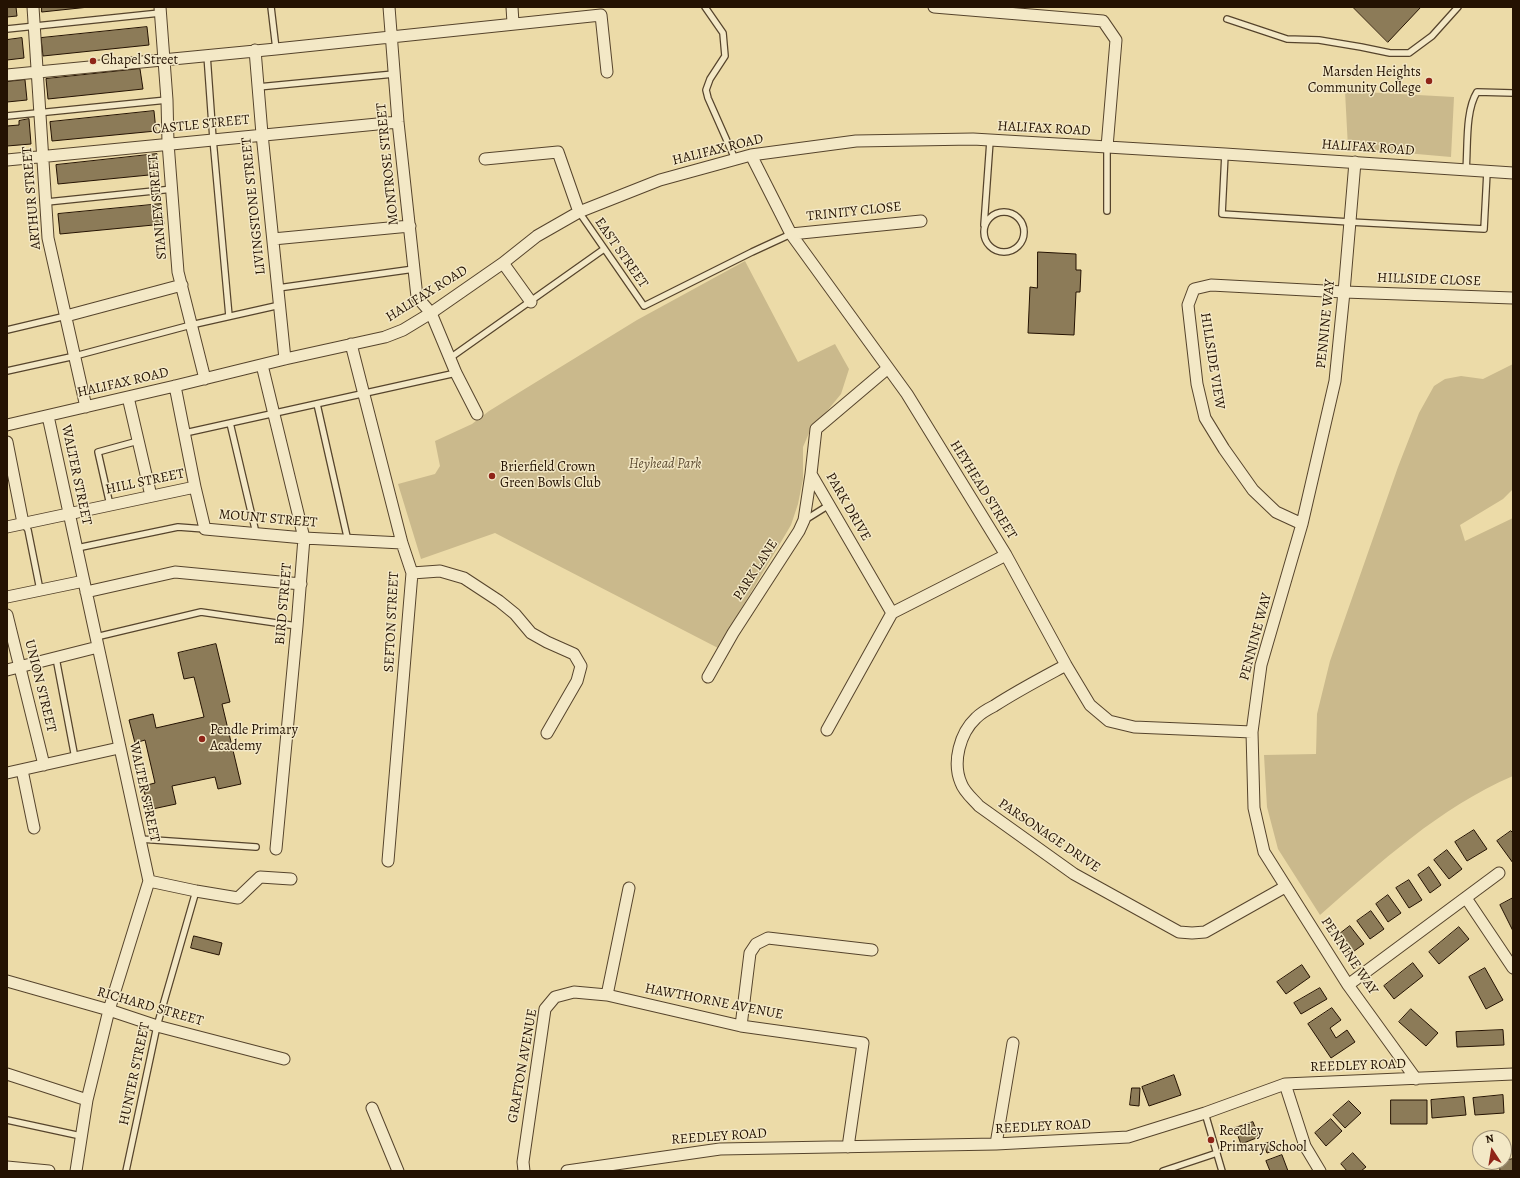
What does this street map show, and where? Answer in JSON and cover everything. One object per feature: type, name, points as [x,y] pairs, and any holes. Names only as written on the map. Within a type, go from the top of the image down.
[{"type":"street","name":"ARTHUR STREET","points":[[33,7],[47,202],[48,238],[86,407]]},
{"type":"street","name":"MONTROSE STREET","points":[[388,7],[398,122],[417,297],[431,313],[456,373],[477,414]]},
{"type":"street","points":[[512,7],[513,23]]},
{"type":"street","points":[[934,7],[1103,21],[1116,40],[1107,147]]},
{"type":"street","name":"STANLEY STREET","points":[[160,10],[178,272],[205,378]]},
{"type":"street","points":[[7,75],[276,49],[601,14],[607,72]]},
{"type":"street","name":"LIVINGSTONE STREET","points":[[255,50],[285,359]]},
{"type":"street","name":"CASTLE STREET","points":[[7,160],[168,143],[398,122]]},
{"type":"street","name":"HALIFAX ROAD","points":[[7,425],[285,359],[386,337],[403,330],[431,313],[503,263],[537,236],[578,212],[660,180],[751,155],[856,141],[973,139],[1513,173]]},
{"type":"street","points":[[485,159],[558,152],[578,212]]},
{"type":"street","name":"HEYHEAD STREET","points":[[751,155],[791,234],[907,394],[1006,555],[1066,665],[1090,705],[1109,720],[1134,727],[1252,732]]},
{"type":"street","name":"PENNINE WAY","points":[[1354,162],[1344,292],[1335,381],[1302,524],[1262,665],[1252,732],[1254,808],[1264,852],[1348,985],[1416,1079]]},
{"type":"street","name":"TRINITY CLOSE","points":[[791,234],[921,221]]},
{"type":"street","points":[[273,238],[410,226]]},
{"type":"street","points":[[503,263],[531,302]]},
{"type":"street","points":[[66,316],[182,285]]},
{"type":"street","name":"HILLSIDE VIEW","points":[[1302,524],[1276,512],[1253,490],[1224,449],[1205,418],[1197,384],[1188,305],[1194,289],[1211,285],[1344,292]]},
{"type":"street","name":"HILLSIDE CLOSE","points":[[1344,292],[1513,298]]},
{"type":"street","name":"SEFTON STREET","points":[[351,344],[402,543],[412,573],[388,861]]},
{"type":"street","name":"BIRD STREET","points":[[262,365],[304,538],[276,849]]},
{"type":"street","name":"PARK DRIVE","points":[[888,368],[816,429],[811,474],[892,613]]},
{"type":"street","name":"MOUNT STREET","points":[[175,386],[205,529],[304,538],[402,543]]},
{"type":"street","points":[[128,397],[151,496]]},
{"type":"street","name":"WALTER STREET","points":[[48,416],[149,881],[109,1010],[86,1100],[76,1171]]},
{"type":"street","points":[[7,442],[10,475],[23,523]]},
{"type":"street","name":"PARK LANE","points":[[708,677],[733,633],[799,531],[804,520],[811,474]]},
{"type":"street","name":"HILL STREET","points":[[7,527],[195,487]]},
{"type":"street","points":[[827,730],[892,613],[1006,555]]},
{"type":"street","points":[[412,573],[440,571],[464,578],[499,601],[515,614],[531,633],[574,654],[581,666],[577,681],[547,733]]},
{"type":"street","points":[[86,592],[175,572],[301,584]]},
{"type":"street","points":[[7,597],[84,581]]},
{"type":"street","name":"UNION STREET","points":[[7,615],[44,765]]},
{"type":"street","points":[[7,670],[56,658],[97,642]]},
{"type":"street","name":"PARSONAGE DRIVE","points":[[1066,665],[1005,698],[976,718],[964,736],[957,757],[958,769],[961,783],[979,806],[1074,874],[1179,932],[1205,932],[1285,887]]},
{"type":"street","points":[[7,773],[120,748]]},
{"type":"street","points":[[22,770],[34,828]]},
{"type":"street","points":[[1348,985],[1499,872]]},
{"type":"street","points":[[149,881],[238,898],[260,877],[292,879]]},
{"type":"street","points":[[607,995],[630,888]]},
{"type":"street","points":[[1466,898],[1513,968]]},
{"type":"street","points":[[741,1026],[750,953],[756,944],[768,938],[872,950]]},
{"type":"street","name":"RICHARD STREET","points":[[7,981],[109,1010],[157,1026],[284,1060]]},
{"type":"street","name":"GRAFTON AVENUE","points":[[524,1171],[523,1162],[545,1009],[556,997],[574,992],[607,995]]},
{"type":"street","name":"HAWTHORNE AVENUE","points":[[607,995],[741,1026],[863,1043],[848,1147]]},
{"type":"street","points":[[996,1144],[1013,1043]]},
{"type":"street","points":[[7,1074],[86,1100]]},
{"type":"street","name":"REEDLEY ROAD","points":[[567,1171],[629,1166],[720,1149],[996,1144],[1128,1137],[1205,1113],[1285,1084],[1513,1074]]},
{"type":"street","points":[[1285,1084],[1305,1146],[1320,1171]]},
{"type":"street","points":[[372,1108],[398,1171]]},
{"type":"street","points":[[7,1167],[49,1171]]},
{"type":"lane","points":[[271,7],[276,49]]},
{"type":"lane","points":[[705,7],[723,33],[725,56],[710,79],[706,90],[708,98],[735,159]]},
{"type":"lane","points":[[1227,19],[1287,39],[1319,40],[1390,53],[1409,53],[1432,36],[1458,7]]},
{"type":"lane","points":[[7,30],[160,10]]},
{"type":"lane","points":[[207,55],[229,316]]},
{"type":"lane","points":[[258,87],[394,74]]},
{"type":"lane","points":[[1466,170],[1470,117],[1473,100],[1478,92],[1513,93]]},
{"type":"lane","points":[[7,116],[166,100]]},
{"type":"lane","points":[[984,227],[990,217],[1000,212],[1012,214],[1016,217],[1020,221],[1024,232],[1021,243],[1012,250],[1001,252],[991,248],[984,238],[984,227],[990,141]]},
{"type":"lane","points":[[1107,147],[1107,211]]},
{"type":"lane","points":[[1225,154],[1222,214],[1484,229],[1487,172]]},
{"type":"lane","points":[[47,202],[172,189]]},
{"type":"lane","name":"EAST STREET","points":[[578,212],[644,306],[791,234]]},
{"type":"lane","points":[[450,358],[604,249]]},
{"type":"lane","points":[[278,288],[414,269]]},
{"type":"lane","points":[[7,371],[75,356],[192,325],[280,305]]},
{"type":"lane","points":[[7,330],[66,316]]},
{"type":"lane","points":[[185,433],[364,395],[456,373]]},
{"type":"lane","points":[[317,404],[348,541]]},
{"type":"lane","points":[[230,423],[256,534]]},
{"type":"lane","points":[[110,505],[98,452],[138,441]]},
{"type":"lane","points":[[804,520],[829,505]]},
{"type":"lane","points":[[23,523],[28,530],[40,590]]},
{"type":"lane","points":[[77,548],[178,527],[205,529]]},
{"type":"lane","points":[[97,642],[201,612],[297,626]]},
{"type":"lane","points":[[56,658],[76,758]]},
{"type":"lane","points":[[140,839],[256,847]]},
{"type":"lane","name":"HUNTER STREET","points":[[126,1171],[157,1026],[196,891]]},
{"type":"lane","points":[[1205,1113],[1222,1171]]},
{"type":"lane","points":[[7,1120],[81,1136]]},
{"type":"lane","points":[[1163,1171],[1217,1153]]},
{"type":"green space","points":[[1345,91],[1454,97],[1451,157],[1348,148]]},
{"type":"green space","name":"Heyhead Park","points":[[745,261],[798,362],[835,344],[849,369],[841,394],[809,433],[803,447],[803,479],[798,504],[791,525],[718,648],[495,533],[421,559],[398,484],[435,474],[440,466],[435,441],[472,424],[489,411],[637,320]]},
{"type":"green space","points":[[1513,364],[1513,489],[1503,499],[1460,525],[1465,541],[1513,518],[1513,776],[1460,803],[1436,820],[1388,856],[1320,915],[1278,849],[1267,807],[1264,755],[1316,754],[1317,714],[1330,661],[1398,467],[1419,413],[1434,386],[1445,379],[1461,376],[1483,379]]},
{"type":"building","points":[[7,7],[16,7],[17,16],[7,17]]},
{"type":"building","points":[[42,7],[89,7],[42,12]]},
{"type":"building","points":[[1353,7],[1421,7],[1388,42]]},
{"type":"building","points":[[147,27],[149,45],[43,56],[41,38]]},
{"type":"building","points":[[22,38],[24,58],[7,60],[7,40]]},
{"type":"building","points":[[140,69],[143,89],[48,99],[46,79]]},
{"type":"building","points":[[25,80],[27,100],[7,102],[7,82]]},
{"type":"building","points":[[154,111],[156,131],[52,141],[50,122]]},
{"type":"building","points":[[29,119],[31,144],[7,146],[7,126],[19,125],[19,121]]},
{"type":"building","points":[[157,154],[159,174],[58,184],[56,165]]},
{"type":"building","points":[[161,204],[164,224],[60,234],[58,214]]},
{"type":"building","points":[[1038,252],[1076,254],[1076,270],[1081,270],[1080,292],[1076,292],[1074,335],[1028,333],[1030,287],[1037,288]]},
{"type":"building","points":[[216,644],[230,702],[222,704],[241,784],[218,789],[215,777],[172,786],[176,804],[148,810],[143,786],[155,783],[145,740],[135,743],[129,720],[153,714],[156,728],[204,717],[194,677],[184,679],[178,653]]},
{"type":"building","points":[[1474,830],[1487,849],[1467,861],[1455,842]]},
{"type":"building","points":[[1511,831],[1513,833],[1513,863],[1497,841]]},
{"type":"building","points":[[1447,850],[1462,869],[1449,879],[1434,860]]},
{"type":"building","points":[[1429,867],[1441,885],[1430,893],[1418,875]]},
{"type":"building","points":[[1409,880],[1422,900],[1409,908],[1396,888]]},
{"type":"building","points":[[1388,895],[1401,913],[1388,922],[1376,904]]},
{"type":"building","points":[[1513,898],[1513,931],[1500,905]]},
{"type":"building","points":[[1371,911],[1384,929],[1370,939],[1357,921]]},
{"type":"building","points":[[1350,926],[1364,944],[1350,954],[1337,936]]},
{"type":"building","points":[[1459,927],[1469,939],[1439,964],[1429,952]]},
{"type":"building","points":[[194,936],[222,943],[219,955],[191,948]]},
{"type":"building","points":[[1413,963],[1423,976],[1394,999],[1384,986]]},
{"type":"building","points":[[1302,965],[1310,977],[1286,994],[1277,982]]},
{"type":"building","points":[[1485,968],[1503,1000],[1486,1009],[1469,977]]},
{"type":"building","points":[[1320,988],[1327,999],[1301,1014],[1294,1003]]},
{"type":"building","points":[[1332,1008],[1341,1020],[1330,1028],[1336,1038],[1347,1030],[1355,1042],[1331,1058],[1308,1024]]},
{"type":"building","points":[[1411,1009],[1438,1033],[1426,1046],[1399,1022]]},
{"type":"building","points":[[1503,1030],[1504,1045],[1457,1047],[1456,1032]]},
{"type":"building","points":[[1174,1075],[1181,1095],[1149,1106],[1142,1087]]},
{"type":"building","points":[[1132,1088],[1140,1088],[1139,1106],[1130,1105]]},
{"type":"building","points":[[1503,1095],[1504,1113],[1475,1115],[1473,1098]]},
{"type":"building","points":[[1464,1097],[1466,1115],[1432,1118],[1431,1100]]},
{"type":"building","points":[[1391,1100],[1427,1100],[1427,1124],[1391,1124]]},
{"type":"building","points":[[1349,1101],[1361,1113],[1345,1128],[1333,1115]]},
{"type":"building","points":[[1331,1119],[1342,1131],[1326,1146],[1315,1133]]},
{"type":"building","points":[[1253,1122],[1259,1137],[1241,1144],[1235,1128]]},
{"type":"building","points":[[1275,1141],[1278,1149],[1267,1153],[1264,1144]]},
{"type":"building","points":[[1353,1153],[1366,1167],[1361,1171],[1347,1171],[1341,1164]]},
{"type":"building","points":[[1282,1155],[1288,1171],[1270,1171],[1266,1161]]},
{"type":"building","points":[[1512,1159],[1513,1171],[1500,1171],[1512,1170]]},
{"type":"place","name":"Chapel Street","points":[[93,61]]},
{"type":"place","name":"Marsden Heights Community College","points":[[1429,81]]},
{"type":"place","name":"Brierfield Crown Green Bowls Club","points":[[492,476]]},
{"type":"place","name":"Pendle Primary Academy","points":[[202,739]]},
{"type":"place","name":"Reedley Primary School","points":[[1211,1140]]}]
